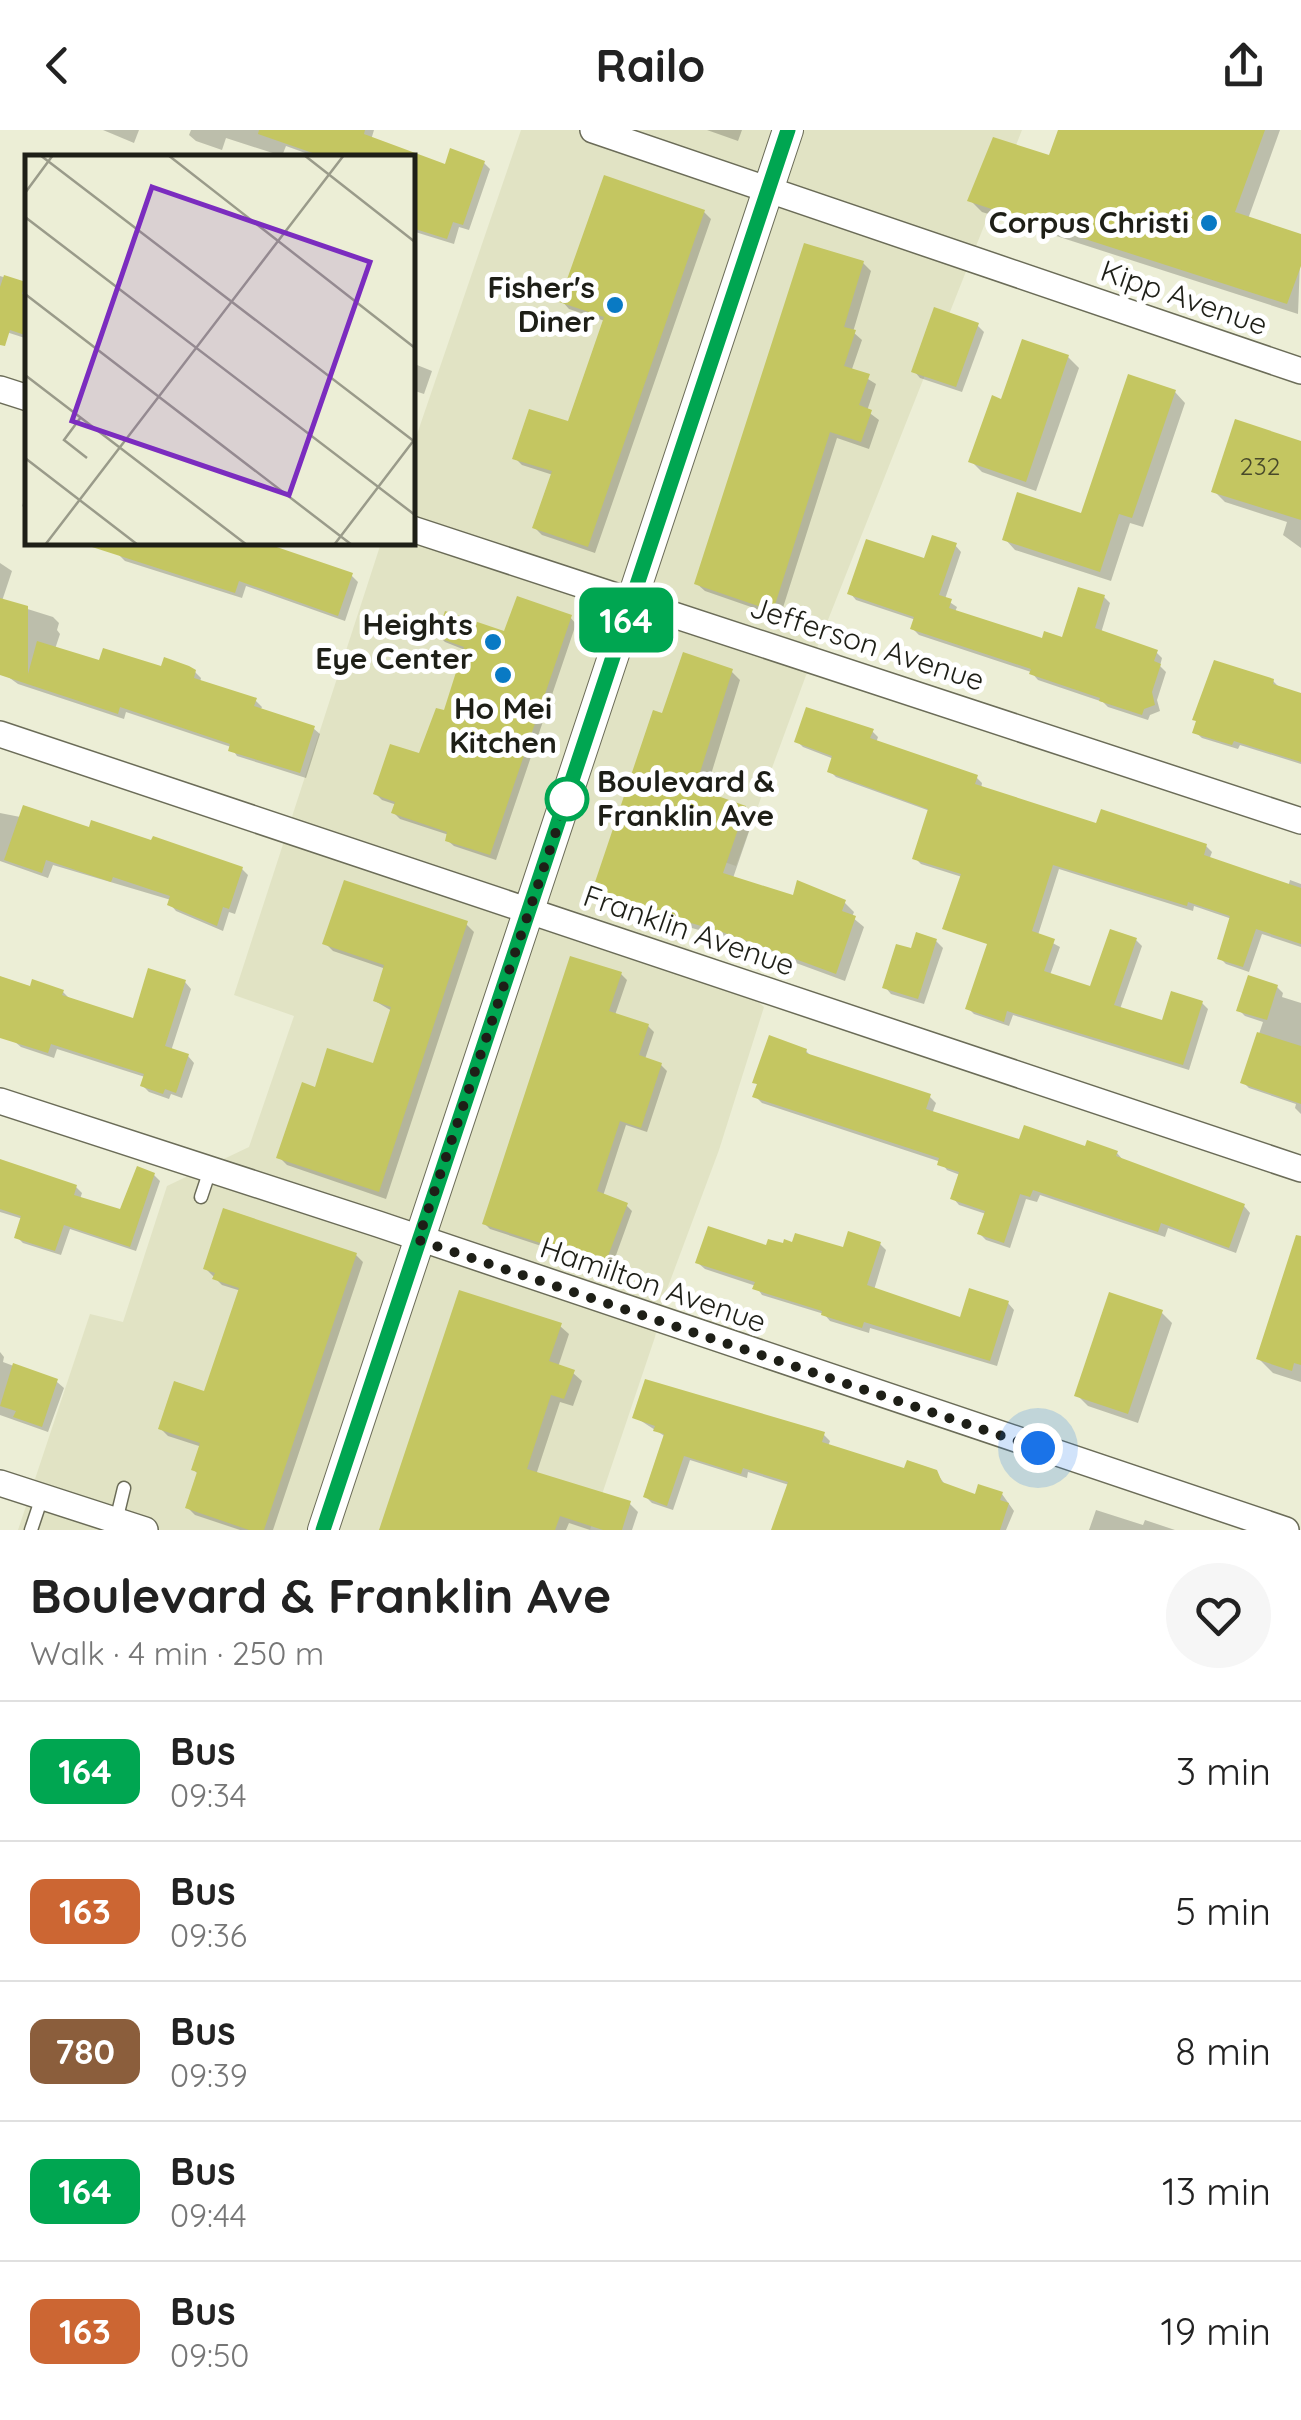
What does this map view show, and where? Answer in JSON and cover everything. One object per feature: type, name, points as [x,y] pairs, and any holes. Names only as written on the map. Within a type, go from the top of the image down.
[{"type":"street","name":"Kipp Avenue","points":[[594,130],[1301,372]]},
{"type":"street","points":[[323,1530],[788,130]]},
{"type":"street","points":[[0,389],[25,397]]},
{"type":"street","name":"Jefferson Avenue","points":[[415,529],[1301,821]]},
{"type":"street","name":"Franklin Avenue","points":[[0,734],[1301,1169]]},
{"type":"street","name":"Hamilton Avenue","points":[[0,1101],[1286,1530]]},
{"type":"street","points":[[0,1483],[144,1530]]},
{"type":"lane","points":[[201,1197],[210,1170]]},
{"type":"lane","points":[[116,1521],[124,1488]]},
{"type":"lane","points":[[31,1530],[42,1497]]},
{"type":"shaded area","points":[[521,130],[1022,130],[805,678],[736,866],[686,849],[659,927],[764,1007],[719,1150],[663,1300],[655,1337],[590,1530],[18,1530],[90,1314],[123,1322],[167,1186],[249,1147],[294,1016],[234,995],[380,545],[415,545],[415,440]]},
{"type":"building","points":[[259,130],[365,130],[364,134],[445,164],[450,148],[485,161],[463,225],[453,222],[447,239],[415,229],[415,155],[318,155],[258,134]]},
{"type":"building","points":[[1058,130],[1265,130],[1235,212],[1301,234],[1301,266],[1287,304],[967,201],[993,137],[1049,155]]},
{"type":"building","points":[[604,175],[705,210],[588,547],[532,528],[552,471],[512,459],[529,409],[568,421],[604,317],[559,302]]},
{"type":"building","points":[[804,243],[864,261],[844,327],[856,330],[844,366],[870,374],[859,405],[872,410],[861,442],[830,432],[773,611],[694,584]]},
{"type":"building","points":[[4,275],[25,282],[22,294],[25,335],[10,330],[5,346],[0,345],[0,287]]},
{"type":"building","points":[[934,307],[979,323],[956,387],[911,372]]},
{"type":"building","points":[[1022,339],[1069,355],[1026,482],[968,462],[992,395],[1001,399]]},
{"type":"building","points":[[1128,374],[1176,390],[1132,518],[1119,514],[1100,572],[1002,540],[1017,492],[1081,513]]},
{"type":"building","points":[[1235,419],[1301,441],[1301,520],[1211,492]]},
{"type":"building","points":[[932,535],[957,543],[939,595],[952,599],[949,608],[1042,638],[1044,631],[1062,637],[1078,587],[1105,595],[1095,628],[1158,650],[1154,661],[1161,664],[1152,692],[1155,705],[1144,709],[1142,715],[1099,701],[1100,698],[1029,674],[1031,669],[910,629],[914,617],[847,594],[866,539],[924,558]]},
{"type":"building","points":[[271,545],[353,573],[338,616],[239,581],[235,593],[92,547]]},
{"type":"building","points":[[517,596],[572,615],[490,855],[445,841],[447,832],[391,813],[395,802],[373,794],[390,744],[419,753],[436,708],[444,710],[464,647],[436,637],[445,611],[504,631]]},
{"type":"building","points":[[0,598],[28,606],[28,674],[37,641],[99,660],[103,648],[161,666],[164,657],[189,666],[196,670],[194,678],[257,698],[254,706],[315,726],[300,773],[228,751],[230,744],[120,707],[118,714],[0,675]]},
{"type":"building","points":[[683,652],[733,669],[695,788],[746,806],[723,873],[793,895],[797,880],[846,900],[842,911],[856,916],[836,974],[722,932],[591,894],[653,710],[662,713]]},
{"type":"building","points":[[1214,660],[1274,679],[1273,684],[1301,693],[1301,762],[1234,741],[1232,745],[1192,733],[1196,721],[1192,720]]},
{"type":"building","points":[[806,707],[874,729],[870,738],[978,775],[975,784],[1096,823],[1101,809],[1207,844],[1204,855],[1301,888],[1301,944],[1256,929],[1243,967],[1217,959],[1230,916],[1053,865],[1032,931],[1055,939],[1044,971],[1090,986],[1110,929],[1137,938],[1114,1005],[1162,1020],[1171,991],[1203,1001],[1183,1065],[1007,1011],[1004,1022],[965,1009],[987,944],[942,929],[961,874],[912,859],[928,809],[827,772],[832,756],[794,742]]},
{"type":"building","points":[[23,805],[89,827],[91,820],[151,840],[153,836],[243,867],[229,909],[223,907],[217,926],[167,905],[170,896],[113,877],[111,882],[46,860],[42,873],[4,860]]},
{"type":"building","points":[[344,880],[468,921],[379,1192],[276,1158],[302,1082],[315,1087],[327,1048],[373,1063],[391,1007],[373,1001],[384,965],[322,944]]},
{"type":"building","points":[[916,932],[937,939],[918,999],[882,988],[896,944],[911,948]]},
{"type":"building","points":[[570,956],[622,972],[609,1011],[649,1024],[639,1055],[662,1063],[641,1128],[620,1121],[597,1191],[628,1203],[605,1264],[482,1224]]},
{"type":"building","points":[[148,968],[186,980],[165,1046],[189,1054],[176,1093],[165,1089],[163,1094],[140,1086],[144,1074],[51,1044],[48,1053],[0,1038],[0,976],[30,986],[32,979],[64,990],[62,995],[133,1018]]},
{"type":"building","points":[[1248,975],[1278,985],[1267,1020],[1236,1011]]},
{"type":"building","points":[[1257,1032],[1301,1046],[1301,1104],[1240,1083]]},
{"type":"building","points":[[769,1035],[807,1049],[806,1053],[931,1094],[926,1109],[1019,1139],[1024,1125],[1085,1146],[1087,1140],[1118,1151],[1116,1156],[1245,1204],[1229,1248],[1161,1223],[1158,1232],[1033,1190],[1030,1197],[1020,1194],[1004,1243],[977,1234],[985,1211],[950,1199],[959,1172],[937,1165],[939,1158],[752,1097],[757,1084],[752,1083]]},
{"type":"building","points":[[0,1159],[77,1185],[74,1195],[120,1209],[137,1166],[155,1173],[130,1247],[64,1225],[55,1251],[14,1238],[21,1216],[0,1209]]},
{"type":"building","points":[[223,1208],[357,1253],[264,1530],[249,1530],[185,1508],[197,1472],[191,1470],[200,1443],[158,1429],[174,1381],[204,1391],[239,1288],[212,1279],[215,1273],[203,1269]]},
{"type":"building","points":[[708,1226],[766,1245],[768,1239],[792,1242],[795,1233],[843,1247],[848,1231],[881,1242],[867,1285],[960,1317],[969,1288],[1009,1301],[990,1361],[864,1322],[862,1328],[821,1315],[822,1311],[752,1289],[755,1282],[695,1263]]},
{"type":"building","points":[[1296,1235],[1301,1236],[1301,1365],[1294,1363],[1292,1371],[1256,1359]]},
{"type":"building","points":[[459,1290],[562,1323],[549,1361],[575,1370],[564,1399],[551,1395],[527,1469],[631,1501],[622,1530],[603,1530],[560,1516],[555,1530],[379,1530]]},
{"type":"building","points":[[1109,1292],[1163,1310],[1128,1414],[1074,1396]]},
{"type":"building","points":[[13,1363],[58,1379],[42,1427],[13,1417],[16,1411],[0,1406]]},
{"type":"building","points":[[645,1379],[825,1432],[822,1442],[904,1468],[907,1460],[937,1470],[942,1482],[975,1494],[978,1484],[1003,1492],[1000,1500],[1009,1503],[1000,1530],[771,1530],[788,1482],[743,1468],[741,1474],[684,1456],[667,1506],[643,1497],[664,1434],[653,1431],[655,1426],[632,1418]]},
{"type":"bus line","name":"164","points":[[323,1530],[788,130]]},
{"type":"place","name":"Corpus Christi","points":[[1209,223]]},
{"type":"place","name":"Fisher's Diner","points":[[615,305]]},
{"type":"place","name":"Heights Eye Center","points":[[493,642]]},
{"type":"place","name":"Ho Mei Kitchen","points":[[503,675]]},
{"type":"place","name":"Boulevard & Franklin Ave","points":[[567,799]]},
{"type":"route","points":[[567,799],[418,1240],[1038,1448]]}]
